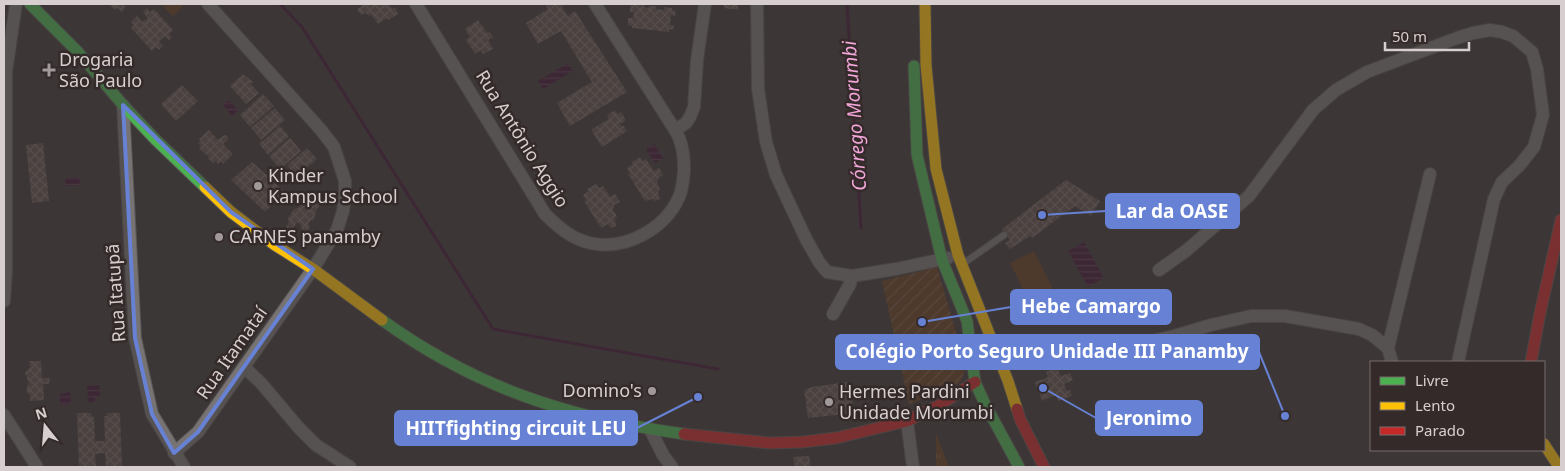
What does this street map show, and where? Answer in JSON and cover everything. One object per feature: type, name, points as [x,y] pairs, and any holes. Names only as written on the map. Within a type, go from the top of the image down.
[{"type":"main road","points":[[30,4],[78,52],[155,139],[231,212],[275,245],[313,269],[401,334],[440,358],[480,379],[541,403],[570,412],[694,436],[770,443],[836,438],[907,421],[938,406],[975,382],[993,382],[1020,419],[1044,467]]},
{"type":"main road","points":[[925,4],[926,65],[936,169],[960,260],[1008,380],[1020,419]]},
{"type":"main road","points":[[913,51],[917,155],[942,260],[967,321],[975,382],[1019,467]]},
{"type":"main road","points":[[1531,361],[1561,220]]},
{"type":"main road","points":[[938,406],[971,398],[985,404]]},
{"type":"main road","points":[[1545,446],[1559,467]]},
{"type":"street","points":[[4,301],[6,72],[16,4]]},
{"type":"street","points":[[208,4],[321,130],[334,148],[345,181],[343,212],[337,230],[313,269]]},
{"type":"street","name":"Rua Antônio Aggio","points":[[416,4],[545,214],[571,236],[590,243],[604,244],[633,239],[665,219],[679,196],[683,184],[684,155],[675,130],[595,4]]},
{"type":"street","points":[[675,130],[686,123],[694,107],[697,60],[705,4]]},
{"type":"street","points":[[757,4],[758,89],[766,142],[776,176],[819,262],[827,272],[852,276],[942,260],[960,260]]},
{"type":"street","points":[[1159,270],[1207,233],[1249,196],[1313,110],[1336,90],[1366,72],[1457,38],[1490,30],[1502,32],[1513,36],[1532,52],[1537,69],[1543,115],[1534,147],[1519,166],[1502,182],[1494,198],[1458,361]]},
{"type":"street","name":"Rua Itatupã","points":[[123,105],[135,338],[152,414],[184,467]]},
{"type":"street","points":[[1392,361],[1388,348],[1430,174]]},
{"type":"street","name":"Rua Itamataí","points":[[174,452],[198,432],[313,269]]},
{"type":"street","points":[[833,314],[850,284],[852,276]]},
{"type":"street","points":[[995,350],[1010,348],[1047,351],[1100,349],[1143,343],[1174,336],[1210,324],[1251,316],[1294,318],[1359,329],[1388,348]]},
{"type":"street","points":[[244,367],[262,382],[299,428],[316,445],[350,467]]},
{"type":"street","points":[[4,415],[38,467]]},
{"type":"street","points":[[907,421],[913,467]]},
{"type":"street","points":[[650,429],[662,455],[672,467]]},
{"type":"lane","points":[[960,260],[1004,235]]},
{"type":"highlighted area","points":[[123,105],[231,212],[313,269],[198,432],[174,453],[152,414],[135,338]]},
{"type":"green space","points":[[161,4],[183,4],[184,5],[173,16]]},
{"type":"green space","points":[[1034,251],[1055,293],[1031,305],[1010,263]]},
{"type":"green space","points":[[937,267],[965,363],[964,373],[957,384],[909,404],[882,281]]},
{"type":"green space","points":[[936,433],[949,467],[936,467]]},
{"type":"shaded area","points":[[568,63],[573,71],[543,89],[538,81]]},
{"type":"shaded area","points":[[229,100],[238,110],[232,116],[223,105]]},
{"type":"shaded area","points":[[654,144],[663,158],[655,163],[646,150]]},
{"type":"shaded area","points":[[79,177],[80,185],[66,186],[65,179]]},
{"type":"shaded area","points":[[1084,242],[1104,278],[1088,287],[1068,251]]},
{"type":"shaded area","points":[[99,385],[100,396],[95,397],[95,402],[88,402],[87,386]]},
{"type":"shaded area","points":[[70,392],[71,404],[60,405],[60,394]]},
{"type":"building","points":[[109,4],[123,4],[126,7],[122,12],[118,8],[115,10]]},
{"type":"building","points":[[364,4],[389,4],[392,9],[395,7],[398,14],[378,24],[372,15],[370,16],[365,13],[361,15],[357,9]]},
{"type":"building","points":[[545,4],[566,4],[562,7],[568,16],[575,11],[627,92],[570,126],[557,103],[592,82],[561,31],[538,44],[526,23],[548,9]]},
{"type":"building","points":[[630,4],[645,4],[644,7],[656,6],[656,9],[664,10],[664,7],[672,8],[672,10],[676,11],[675,16],[671,15],[670,25],[674,25],[673,30],[669,29],[669,32],[632,28],[632,26],[628,25],[628,18],[633,18],[634,12],[630,12]]},
{"type":"building","points":[[724,4],[738,4],[738,10],[724,8]]},
{"type":"building","points":[[147,8],[150,12],[154,9],[173,30],[169,34],[172,37],[169,40],[165,36],[159,41],[163,46],[159,50],[156,47],[152,51],[131,28],[134,25],[131,22],[137,16],[142,22],[148,18],[143,12]]},
{"type":"building","points":[[478,20],[487,33],[490,32],[493,37],[488,40],[493,49],[483,54],[481,50],[475,54],[466,40],[470,37],[465,29]]},
{"type":"building","points":[[243,74],[253,82],[251,84],[259,93],[246,104],[230,86]]},
{"type":"building","points":[[182,85],[198,101],[176,121],[161,104]]},
{"type":"building","points":[[263,94],[274,106],[250,127],[240,115]]},
{"type":"building","points":[[275,108],[285,120],[261,140],[251,128]]},
{"type":"building","points":[[615,110],[617,114],[621,112],[626,120],[620,124],[627,131],[602,147],[592,129],[609,119],[607,115]]},
{"type":"building","points":[[280,126],[289,136],[268,155],[259,144]]},
{"type":"building","points":[[209,130],[218,140],[224,135],[227,136],[228,140],[223,144],[233,154],[223,164],[221,161],[218,164],[216,161],[213,163],[208,158],[209,156],[199,148],[201,147],[198,143],[201,141],[199,139]]},
{"type":"building","points":[[290,138],[301,151],[280,169],[269,156]]},
{"type":"building","points":[[43,143],[49,201],[32,203],[26,145]]},
{"type":"building","points":[[307,148],[317,159],[296,177],[287,165]]},
{"type":"building","points":[[640,157],[642,161],[646,159],[654,171],[659,168],[663,175],[658,179],[657,183],[660,189],[658,192],[660,199],[645,201],[628,174],[630,173],[627,168]]},
{"type":"building","points":[[252,162],[285,192],[265,212],[231,180]]},
{"type":"building","points":[[1066,180],[1100,201],[1091,216],[1075,206],[1032,238],[1030,236],[1010,249],[1005,243],[1010,240],[1002,229]]},
{"type":"building","points":[[596,184],[599,188],[603,186],[610,197],[615,194],[620,202],[614,205],[613,210],[617,216],[615,219],[616,226],[611,228],[608,224],[601,228],[584,201],[586,200],[583,195],[589,191],[587,189]]},
{"type":"building","points":[[311,191],[324,199],[316,211],[314,220],[311,220],[308,224],[310,227],[307,231],[302,230],[301,225],[297,222],[292,230],[286,227],[289,222],[288,218],[294,209],[298,208]]},
{"type":"building","points":[[29,361],[41,361],[42,378],[50,379],[49,384],[43,384],[44,400],[30,401],[30,395],[26,391],[29,381],[25,372],[30,368]]},
{"type":"building","points":[[1057,368],[1061,376],[1070,373],[1073,380],[1064,384],[1067,391],[1070,390],[1072,396],[1058,401],[1056,395],[1042,401],[1035,382],[1048,377],[1046,372]]},
{"type":"building","name":"Hermes Pardini Unidade Morumbi","points":[[847,382],[855,413],[808,418],[804,390]]},
{"type":"building","points":[[77,413],[91,413],[92,417],[94,417],[95,441],[105,441],[104,416],[107,416],[107,413],[120,413],[122,467],[106,467],[105,453],[95,454],[96,467],[79,467]]},
{"type":"building","points":[[809,456],[811,467],[795,467],[793,457]]},
{"type":"waterway","points":[[280,4],[302,27],[493,329],[718,369]]},
{"type":"waterway","name":"Córrego Morumbi","points":[[847,4],[861,228]]},
{"type":"traffic: fast","points":[[30,4],[78,52],[155,139],[205,187]]},
{"type":"traffic: fast","points":[[914,66],[917,155],[942,260],[967,321],[975,382],[1019,467]]},
{"type":"traffic: fast","points":[[382,320],[417,344],[453,364],[489,382],[525,396],[563,409],[602,419],[684,434]]},
{"type":"traffic: slow","points":[[925,4],[926,65],[936,169],[958,255],[1008,381],[1017,409]]},
{"type":"traffic: slow","points":[[205,187],[231,212],[382,320]]},
{"type":"traffic: slow","points":[[1545,446],[1559,467]]},
{"type":"traffic: jam","points":[[1531,361],[1561,220]]},
{"type":"traffic: jam","points":[[684,434],[770,443],[836,438],[907,421],[938,406],[975,382]]},
{"type":"traffic: jam","points":[[1017,409],[1020,419],[1044,467]]},
{"type":"place","name":"Drogaria São Paulo","points":[[49,70]]},
{"type":"place","name":"Kinder Kampus School","points":[[258,186]]},
{"type":"place","name":"Lar da OASE","points":[[1042,215]]},
{"type":"place","name":"CARNES panamby","points":[[219,237]]},
{"type":"place","name":"Hebe Camargo","points":[[922,322]]},
{"type":"place","name":"Jeronimo","points":[[1043,388]]},
{"type":"place","name":"Domino's","points":[[652,391]]},
{"type":"place","name":"HIITfighting circuit LEU","points":[[698,397]]},
{"type":"place","name":"Hermes Pardini Unidade Morumbi","points":[[829,402]]},
{"type":"place","name":"Colégio Porto Seguro Unidade III Panamby","points":[[1285,416]]}]
